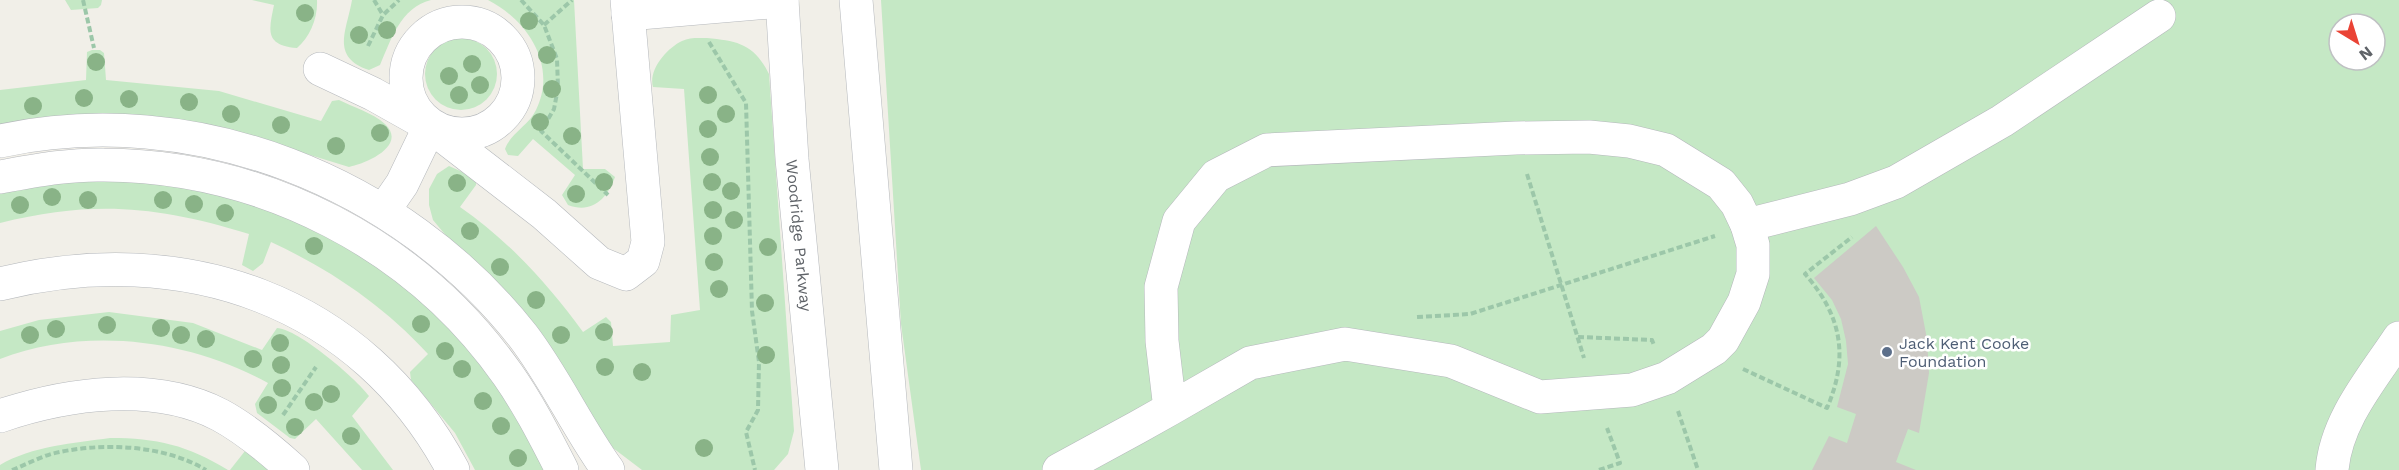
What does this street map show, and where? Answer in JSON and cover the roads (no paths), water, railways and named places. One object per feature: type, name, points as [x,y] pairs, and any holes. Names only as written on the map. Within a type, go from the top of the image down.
[{"type":"street","points":[[856,0],[896,470]]},
{"type":"street","points":[[320,69],[373,94],[430,126],[544,214],[599,263],[626,274],[643,261],[647,233],[628,7],[701,8],[782,1]]},
{"type":"street","name":"Woodridge Parkway","points":[[782,1],[792,159],[822,470]]},
{"type":"street","points":[[1747,225],[1850,199],[1896,182],[2002,121],[2159,16]]},
{"type":"street","points":[[384,210],[402,184],[430,126]]},
{"type":"street","points":[[0,141],[109,130],[181,137],[257,154],[291,166],[330,181],[384,210],[451,260],[517,329],[608,470]]},
{"type":"street","points":[[1059,470],[1170,409],[1250,363],[1345,344],[1451,360],[1540,398],[1596,395],[1632,390],[1667,378],[1714,349],[1723,340],[1744,302],[1753,274],[1753,245],[1747,225],[1737,204],[1721,184],[1666,150],[1629,141],[1589,137],[1516,138],[1267,150],[1216,177],[1179,221],[1161,286],[1162,342],[1170,409]]},
{"type":"street","points":[[0,177],[104,165],[165,169],[207,176],[254,189],[323,215],[378,247],[402,265],[464,320],[507,374],[528,406],[562,470]]},
{"type":"street","points":[[0,284],[44,273],[87,269],[196,277],[242,289],[285,305],[315,321],[338,337],[395,387],[435,436],[453,470]]},
{"type":"street","points":[[2332,470],[2333,458],[2346,418],[2399,338]]},
{"type":"street","points":[[0,416],[71,398],[121,394],[177,399],[219,415],[262,444],[293,470]]},
{"type":"place","name":"Jack Kent Cooke Foundation","points":[[1887,352]]}]
